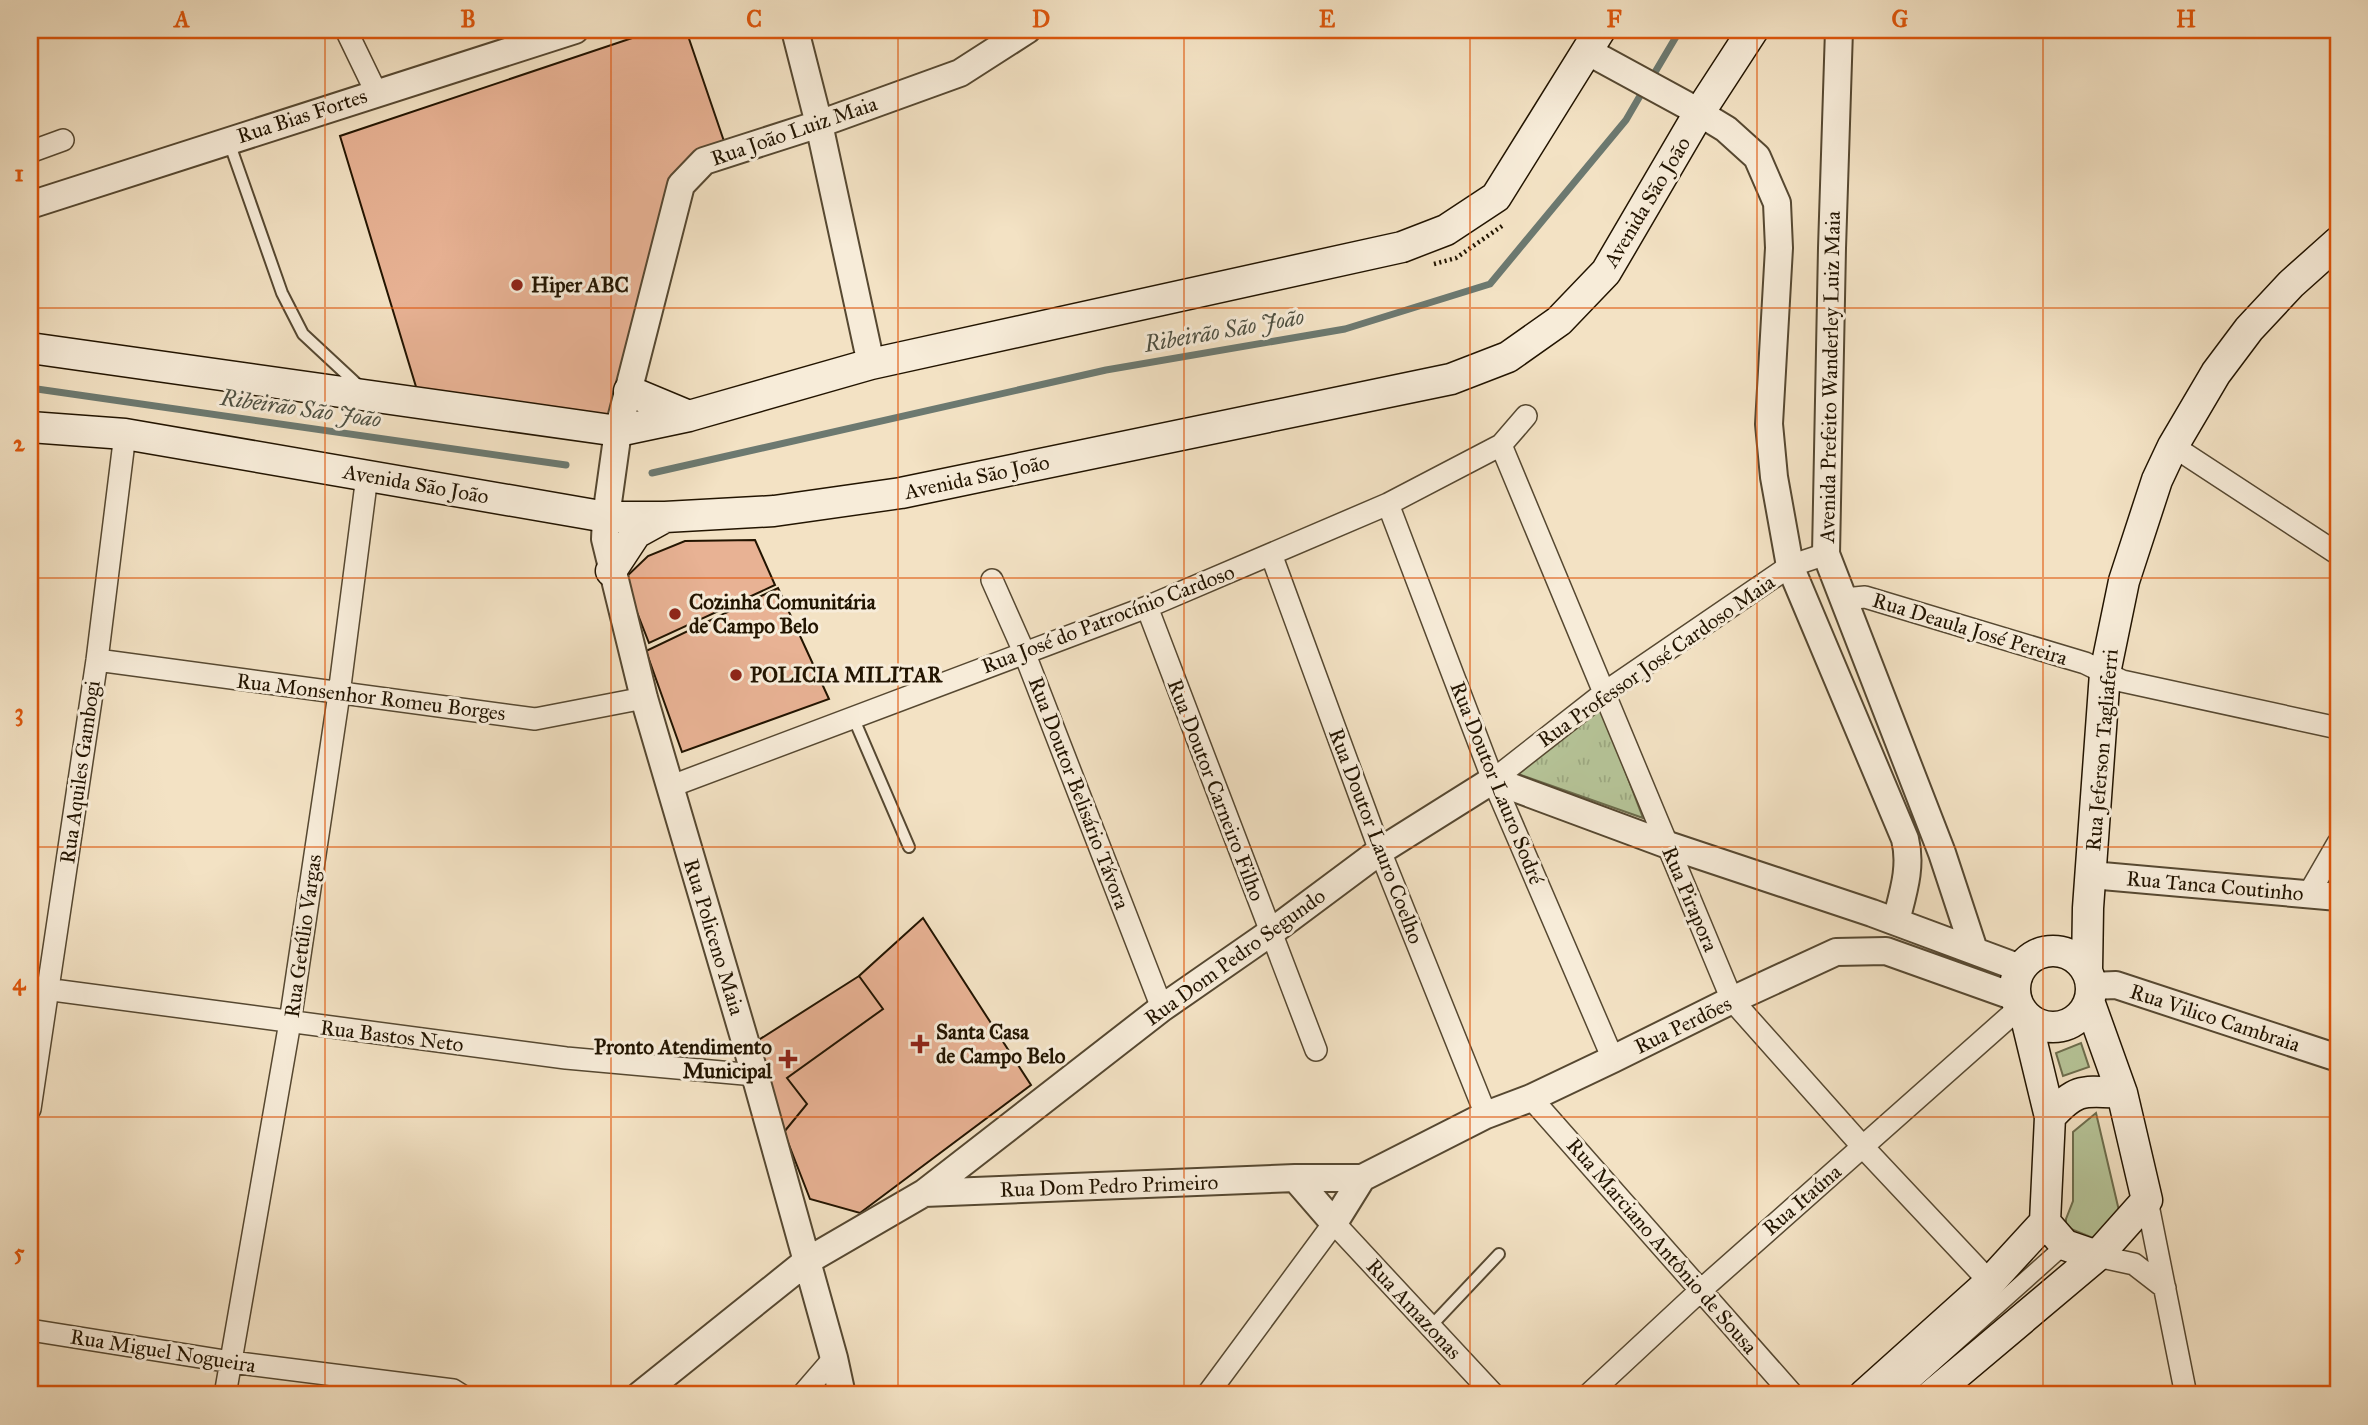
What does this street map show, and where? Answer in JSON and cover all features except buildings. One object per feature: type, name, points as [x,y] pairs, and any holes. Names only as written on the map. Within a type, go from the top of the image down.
[{"type":"main road","name":"Avenida São João","points":[[30,427],[125,434],[606,517],[666,517],[774,511],[901,493],[1451,379],[1508,357],[1559,321],[1606,272],[1688,106],[1753,30]]},
{"type":"main road","points":[[30,348],[618,431],[689,416],[871,364],[1402,247],[1446,230],[1496,197],[1598,47]]},
{"type":"main road","name":"Rua Jeferson Tagliaferri","points":[[2089,986],[2088,908],[2105,673],[2124,581],[2157,480],[2173,446],[2216,373],[2249,329],[2291,284],[2338,242]]},
{"type":"main road","points":[[629,391],[689,416]]},
{"type":"main road","points":[[611,571],[636,533],[666,517]]},
{"type":"main road","points":[[2024,989],[2088,908]]},
{"type":"main road","points":[[1864,1395],[1990,1282],[2045,1222],[2050,1116],[2024,989],[2054,950],[2067,953],[2078,960],[2089,986],[2122,1093],[2147,1200],[2097,1256],[1932,1395]]},
{"type":"main road","points":[[2024,989],[2037,1025],[2049,1028],[2074,1022],[2084,1013],[2089,986]]},
{"type":"main road","points":[[2050,1116],[2067,1098],[2078,1094],[2088,1091],[2122,1093]]},
{"type":"main road","points":[[2045,1222],[2065,1245],[2097,1256]]},
{"type":"street","points":[[346,30],[376,92]]},
{"type":"street","name":"Rua Bias Fortes","points":[[30,205],[575,30]]},
{"type":"street","points":[[795,30],[819,124],[871,364]]},
{"type":"street","name":"Rua João Luiz Maia","points":[[606,517],[618,431],[681,185],[704,161],[819,124],[960,73],[1027,30]]},
{"type":"street","name":"Avenida Prefeito Wanderley Luiz Maia","points":[[1839,30],[1826,554],[1941,853],[1974,950]]},
{"type":"street","name":"Avenida Prefeito Wanderley Luiz Maia","points":[[1598,47],[1726,129],[1758,157],[1777,203],[1779,248],[1769,424],[1774,477],[1790,566],[1909,853],[1907,878],[1896,921]]},
{"type":"street","points":[[30,152],[63,140]]},
{"type":"street","name":"Rua José do Patrocínio Cardoso","points":[[669,787],[1147,607],[1388,504],[1501,445],[1527,416]]},
{"type":"street","name":"Rua Aquiles Gambogi","points":[[30,1109],[39,988],[97,660],[125,434]]},
{"type":"street","name":"Rua Pirapora","points":[[1501,445],[1732,1000],[1863,1147],[1990,1282]]},
{"type":"street","points":[[2173,446],[2338,554]]},
{"type":"street","name":"Rua Getúlio Vargas","points":[[225,1395],[290,1022],[339,694],[367,476]]},
{"type":"street","name":"Rua Doutor Lauro Sodré","points":[[1388,504],[1493,780],[1613,1059]]},
{"type":"street","name":"Rua Policeno Maia","points":[[606,517],[605,539],[611,571],[644,698],[755,1075],[842,1395]]},
{"type":"street","name":"Rua Doutor Lauro Coelho","points":[[1271,554],[1380,851],[1486,1115]]},
{"type":"street","name":"Rua Professor José Cardoso Maia","points":[[1493,780],[1604,693],[1790,566],[1826,554]]},
{"type":"street","name":"Rua Doutor Belisário Távora","points":[[992,580],[1024,652],[1162,1008]]},
{"type":"street","name":"Rua Deaula José Pereira","points":[[1844,599],[1865,597],[2085,663],[2122,681],[2338,728]]},
{"type":"street","name":"Rua Doutor Carneiro Filho","points":[[1147,607],[1316,1050]]},
{"type":"street","name":"Rua Monsenhor Romeu Borges","points":[[97,660],[535,719],[644,698]]},
{"type":"street","points":[[1493,780],[1668,845],[1896,921],[1974,950],[2024,989]]},
{"type":"street","name":"Rua Dom Pedro Segundo","points":[[640,1395],[807,1261],[924,1193],[1162,1008],[1270,933],[1380,851],[1493,780]]},
{"type":"street","points":[[2308,895],[2338,843]]},
{"type":"street","name":"Rua Tanca Coutinho","points":[[2091,874],[2338,897]]},
{"type":"street","name":"Rua Perdões","points":[[1363,1178],[1486,1115],[1531,1098],[1836,952],[1886,951],[2024,989]]},
{"type":"street","name":"Rua Vilico Cambraia","points":[[2089,986],[2116,985],[2338,1058]]},
{"type":"street","name":"Rua Bastos Neto","points":[[39,988],[566,1058],[755,1075]]},
{"type":"street","name":"Rua Itaúna","points":[[1588,1395],[1701,1290],[1863,1147],[2024,989]]},
{"type":"street","name":"Rua Marciano Antônio de Sousa","points":[[1531,1098],[1793,1395]]},
{"type":"street","points":[[977,1152],[986,1175],[981,1192]]},
{"type":"street","points":[[1295,1178],[1334,1223]]},
{"type":"street","name":"Rua Dom Pedro Primeiro","points":[[924,1193],[1295,1178],[1363,1178]]},
{"type":"street","points":[[1207,1395],[1334,1223],[1363,1178]]},
{"type":"street","points":[[2147,1200],[2186,1395]]},
{"type":"street","name":"Rua Amazonas","points":[[1334,1223],[1494,1395]]},
{"type":"street","points":[[1897,1395],[2065,1245]]},
{"type":"street","points":[[2097,1256],[2134,1264],[2165,1288]]},
{"type":"street","name":"Rua Miguel Nogueira","points":[[30,1330],[231,1362],[453,1390],[461,1395]]},
{"type":"street","points":[[802,1395],[834,1358]]},
{"type":"lane","points":[[228,140],[282,293],[303,334],[367,395]]},
{"type":"lane","points":[[853,717],[909,847]]},
{"type":"lane","points":[[1431,1326],[1499,1254]]},
{"type":"green space","points":[[1601,707],[1643,818],[1515,773]]},
{"type":"green space","points":[[2081,1043],[2089,1067],[2063,1076],[2056,1053]]},
{"type":"green space","points":[[2096,1113],[2120,1215],[2093,1238],[2066,1227],[2066,1219],[2073,1201],[2073,1132]]},
{"type":"waterway","name":"Ribeirão São João","points":[[1651,79],[1680,30]]},
{"type":"waterway","name":"Ribeirão São João","points":[[652,473],[1106,370],[1345,329],[1490,284],[1626,120],[1644,89]]},
{"type":"waterway","name":"Ribeirão São João","points":[[30,388],[566,465]]},
{"type":"place","name":"Hiper ABC","points":[[517,285]]},
{"type":"place","name":"Cozinha Comunitária de Campo Belo","points":[[675,614]]},
{"type":"place","name":"POLICIA MILITAR","points":[[736,675]]},
{"type":"place","name":"Santa Casa de Campo Belo","points":[[920,1044]]},
{"type":"place","name":"Pronto Atendimento Municipal","points":[[788,1059]]}]
